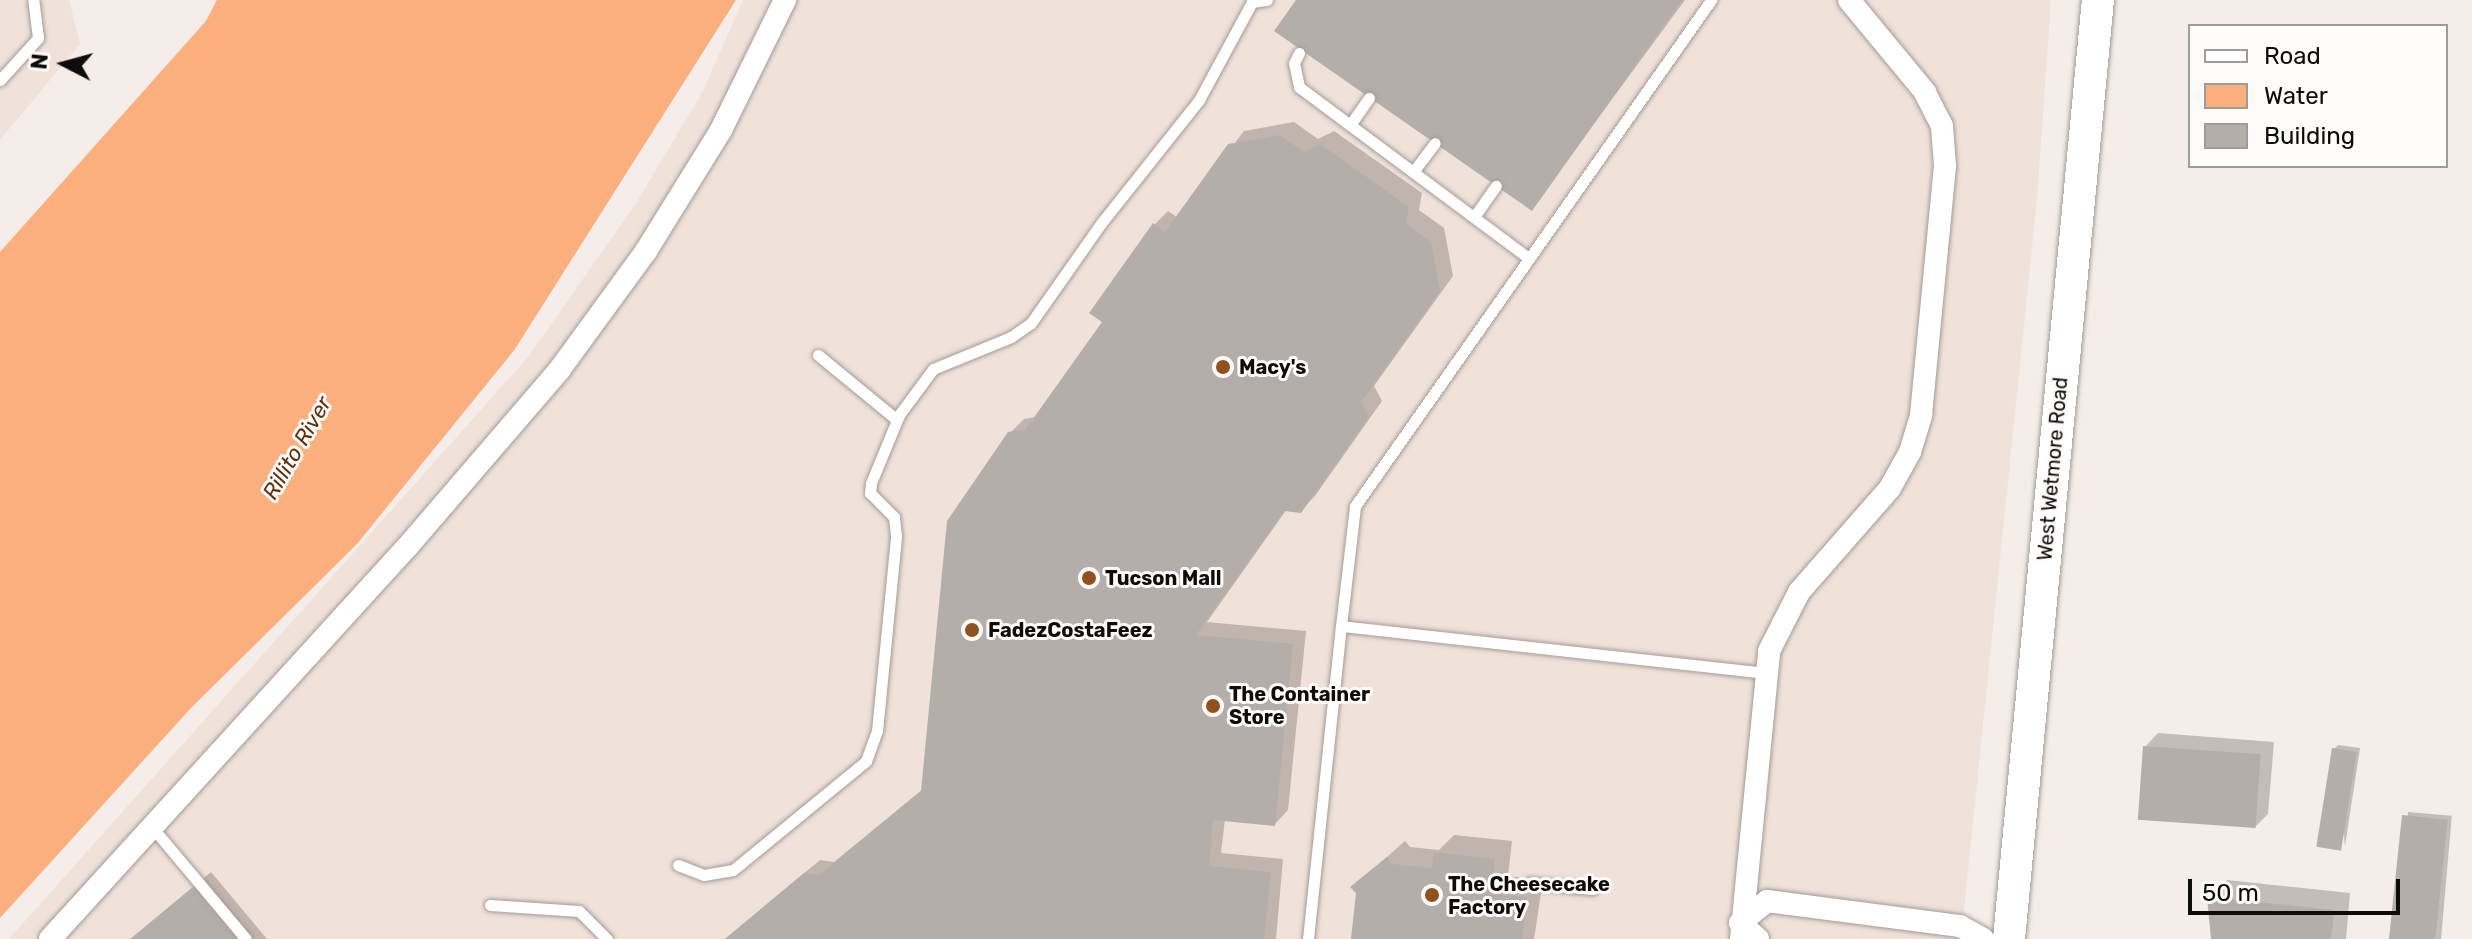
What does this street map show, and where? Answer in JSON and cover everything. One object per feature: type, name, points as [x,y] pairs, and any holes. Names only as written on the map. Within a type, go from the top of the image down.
[{"type":"main road","name":"West Wetmore Road","points":[[2009,939],[2098,0]]},
{"type":"street","points":[[50,939],[513,427],[603,313],[729,117],[785,0]]},
{"type":"street","points":[[1740,931],[1765,673],[1786,611],[1890,488],[1910,452],[1921,415],[1945,166],[1942,126],[1925,92],[1849,0]]},
{"type":"street","points":[[1740,931],[1767,901],[1960,926],[1983,939]]},
{"type":"street","points":[[1740,931],[1758,939]]},
{"type":"lane","points":[[0,80],[38,38],[33,0]]},
{"type":"lane","points":[[678,865],[704,875],[733,870],[871,753],[896,536],[894,517],[870,493],[871,483],[897,420],[933,369],[1011,337],[1031,323],[1102,222],[1199,100],[1252,2],[1267,0]]},
{"type":"lane","points":[[1308,939],[1355,506],[1711,0]]},
{"type":"lane","points":[[1299,53],[1293,77],[1299,87],[1528,258]]},
{"type":"lane","points":[[1350,125],[1369,98]]},
{"type":"lane","points":[[1413,172],[1435,143]]},
{"type":"lane","points":[[1474,217],[1496,186]]},
{"type":"lane","points":[[818,355],[897,420]]},
{"type":"lane","points":[[1341,626],[1765,673]]},
{"type":"lane","points":[[152,827],[246,939]]},
{"type":"lane","points":[[1529,883],[1593,889]]},
{"type":"lane","points":[[490,905],[579,911],[607,939]]},
{"type":"shaded area","points":[[0,0],[69,0],[80,44],[0,140]]},
{"type":"shaded area","points":[[743,0],[2051,0],[2037,199],[1961,939],[9,939],[528,357],[635,205],[703,91]]},
{"type":"water","name":"Rillito River","points":[[217,0],[736,0],[515,349],[357,544],[191,708],[0,918],[0,252],[206,21]]},
{"type":"building","points":[[1296,0],[1682,0],[1532,211],[1274,31]]},
{"type":"building","name":"Tucson Mall","points":[[1280,135],[1304,152],[1320,144],[1409,207],[1406,224],[1431,242],[1440,291],[1361,402],[1369,417],[1301,513],[1284,511],[1196,635],[1293,644],[1275,826],[1213,820],[1209,866],[1271,872],[1264,939],[725,939],[804,873],[819,875],[921,791],[947,521],[1008,432],[1025,430],[1102,322],[1089,313],[1153,223],[1165,232],[1228,144]]},
{"type":"building","points":[[2143,746],[2261,754],[2256,828],[2138,820]]},
{"type":"building","points":[[2332,748],[2357,752],[2341,851],[2316,847]]},
{"type":"building","points":[[2402,815],[2448,820],[2435,939],[2389,939]]},
{"type":"building","name":"The Cheesecake Factory","points":[[1434,852],[1495,859],[1491,894],[1527,897],[1522,939],[1351,939],[1356,893],[1350,887],[1387,857],[1392,864],[1432,868]]},
{"type":"building","points":[[192,888],[235,939],[131,939]]},
{"type":"building","points":[[2207,897],[2334,910],[2331,939],[2211,939]]},
{"type":"place","name":"Macy's","points":[[1223,367]]},
{"type":"place","name":"Tucson Mall","points":[[1089,578]]},
{"type":"place","name":"FadezCostaFeez","points":[[972,630]]},
{"type":"place","name":"The Container Store","points":[[1213,706]]},
{"type":"place","name":"The Cheesecake Factory","points":[[1432,895]]}]
